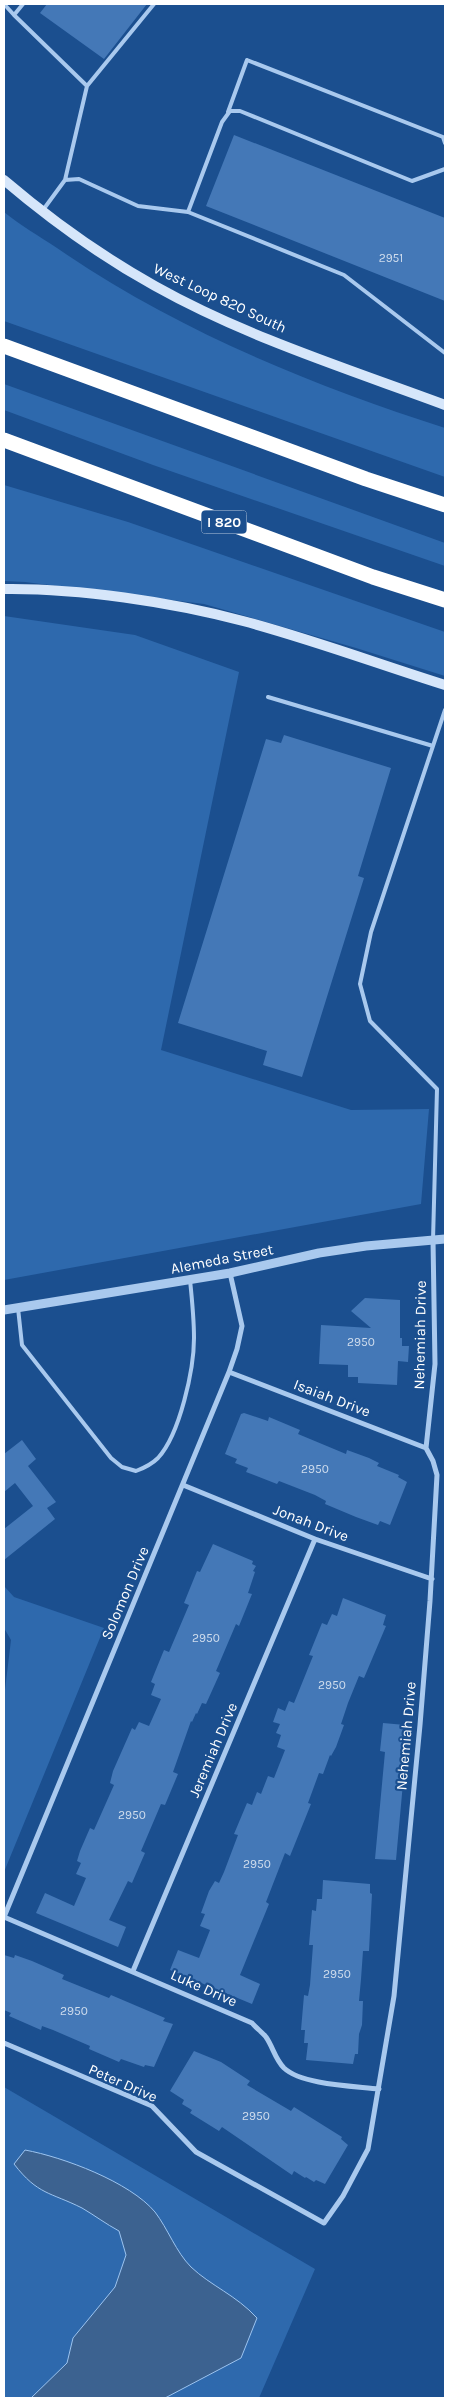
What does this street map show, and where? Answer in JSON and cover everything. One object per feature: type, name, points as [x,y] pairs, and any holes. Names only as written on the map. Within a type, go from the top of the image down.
[{"type":"highway","points":[[4,346],[366,479],[445,505]]},
{"type":"highway","name":"I 820","points":[[4,440],[373,577],[445,600]]},
{"type":"main road","name":"West Loop 820 South","points":[[4,180],[80,241],[156,287],[232,324],[445,405]]},
{"type":"main road","points":[[4,589],[79,592],[165,605],[243,621],[445,685]]},
{"type":"street","name":"Alemeda Street","points":[[4,1310],[230,1273],[319,1253],[445,1239]]},
{"type":"street","name":"Nehemiah Drive","points":[[324,2223],[343,2196],[368,2149],[394,1996],[432,1579],[437,1476],[434,1461],[426,1448],[435,1364],[434,1240]]},
{"type":"street","name":"Solomon Drive","points":[[4,1917],[230,1372],[242,1326],[230,1273]]},
{"type":"street","name":"Isaiah Drive","points":[[230,1372],[426,1448]]},
{"type":"street","name":"Jonah Drive","points":[[183,1485],[315,1539],[432,1579]]},
{"type":"street","name":"Jeremiah Drive","points":[[134,1971],[315,1539]]},
{"type":"street","name":"Luke Drive","points":[[4,1917],[252,2023],[266,2038],[277,2060],[285,2069],[294,2074],[314,2081],[379,2089]]},
{"type":"street","name":"Peter Drive","points":[[4,2043],[152,2106],[196,2152],[324,2223]]},
{"type":"lane","points":[[4,4],[87,86]]},
{"type":"lane","points":[[14,15],[23,4]]},
{"type":"lane","points":[[42,211],[65,180],[87,86],[154,4]]},
{"type":"lane","points":[[188,212],[247,60],[442,137],[445,143]]},
{"type":"lane","points":[[227,114],[230,111],[240,111],[412,181],[445,169]]},
{"type":"lane","points":[[65,180],[79,179],[138,206],[188,212],[344,275],[445,353]]},
{"type":"lane","points":[[268,697],[433,746]]},
{"type":"lane","points":[[434,1240],[437,1089],[370,1021],[360,984],[371,932],[445,710]]},
{"type":"lane","points":[[18,1308],[22,1344],[111,1458],[122,1467],[136,1471],[159,1457],[171,1437],[182,1404],[190,1371],[194,1339],[190,1280]]},
{"type":"shaded area","points":[[4,212],[102,277],[149,305],[196,329],[245,352],[344,393],[445,428],[445,477],[4,321]]},
{"type":"shaded area","points":[[4,384],[445,543],[445,566],[153,465],[4,410]]},
{"type":"shaded area","points":[[4,485],[128,522],[445,632],[445,676],[204,604],[4,581]]},
{"type":"shaded area","points":[[4,616],[135,635],[239,672],[161,1050],[351,1110],[429,1109],[421,1204],[4,1280]]},
{"type":"shaded area","points":[[4,1586],[14,1597],[104,1628],[4,1872],[4,1698],[11,1640],[4,1628]]},
{"type":"shaded area","points":[[4,2087],[315,2269],[259,2398],[4,2398]]},
{"type":"shaded area","points":[[25,2150],[58,2158],[95,2172],[144,2201],[155,2212],[191,2267],[241,2303],[257,2318],[241,2358],[165,2398],[31,2398],[67,2363],[73,2338],[115,2287],[126,2255],[119,2231],[82,2208],[45,2192],[22,2174],[14,2164]]},
{"type":"building","points":[[47,4],[147,4],[104,59],[40,13]]},
{"type":"building","points":[[234,135],[445,218],[445,301],[206,206]]},
{"type":"building","points":[[284,735],[391,768],[358,876],[364,878],[302,1077],[263,1065],[267,1051],[178,1023],[266,739],[281,743]]},
{"type":"building","points":[[365,1298],[400,1300],[400,1338],[402,1338],[402,1346],[409,1346],[408,1362],[398,1361],[397,1385],[358,1383],[358,1377],[348,1377],[348,1365],[319,1364],[321,1325],[371,1328],[351,1311]]},
{"type":"building","points":[[244,1413],[268,1421],[269,1417],[300,1430],[298,1434],[346,1454],[347,1450],[369,1458],[379,1463],[377,1466],[399,1475],[398,1477],[407,1482],[390,1525],[380,1521],[378,1525],[356,1517],[325,1504],[326,1501],[315,1495],[279,1481],[277,1484],[246,1472],[248,1468],[235,1463],[237,1459],[225,1454],[241,1414]]},
{"type":"building","points":[[22,1440],[36,1459],[28,1466],[56,1502],[47,1508],[55,1519],[4,1560],[4,1529],[33,1506],[15,1483],[4,1492],[4,1454]]},
{"type":"building","points":[[213,1544],[253,1561],[252,1564],[256,1566],[248,1593],[252,1594],[239,1626],[236,1624],[216,1671],[220,1673],[206,1704],[202,1703],[191,1721],[173,1772],[178,1774],[165,1805],[161,1804],[141,1851],[145,1853],[132,1883],[128,1881],[109,1920],[126,1927],[118,1947],[36,1913],[45,1893],[74,1906],[86,1878],[76,1874],[81,1863],[77,1861],[80,1851],[90,1828],[94,1830],[114,1785],[110,1783],[113,1771],[132,1728],[135,1730],[139,1722],[149,1726],[161,1699],[151,1695],[155,1684],[151,1682],[164,1650],[169,1652],[189,1605],[184,1603],[197,1571],[200,1572]]},
{"type":"building","points":[[343,1598],[386,1615],[383,1625],[386,1626],[364,1678],[359,1676],[341,1724],[344,1725],[336,1747],[330,1755],[323,1774],[319,1773],[308,1803],[311,1804],[290,1856],[285,1853],[266,1902],[269,1904],[240,1975],[260,1984],[252,2004],[170,1970],[178,1950],[199,1958],[210,1930],[200,1926],[205,1914],[201,1913],[209,1891],[215,1881],[219,1883],[224,1872],[238,1835],[234,1834],[247,1803],[252,1805],[257,1792],[261,1794],[268,1776],[274,1778],[285,1750],[277,1747],[281,1735],[276,1733],[280,1724],[273,1722],[278,1708],[285,1711],[289,1701],[294,1703],[313,1656],[309,1655],[322,1623],[327,1625],[332,1614],[337,1616]]},
{"type":"building","points":[[383,1723],[405,1725],[400,1772],[404,1772],[396,1860],[375,1859],[385,1752],[380,1751]]},
{"type":"building","points":[[323,1880],[370,1884],[370,1893],[372,1894],[369,1951],[363,1951],[359,2001],[363,2001],[362,2025],[359,2034],[358,2054],[355,2054],[353,2064],[306,2060],[308,2043],[304,2043],[305,2030],[301,2030],[304,1995],[308,1996],[310,1985],[313,1945],[309,1945],[312,1910],[316,1911],[317,1899],[322,1899]]},
{"type":"building","points":[[4,1955],[14,1958],[15,1955],[32,1961],[64,1975],[62,1979],[109,1998],[111,1995],[165,2018],[163,2021],[173,2024],[154,2067],[145,2065],[144,2067],[121,2059],[119,2062],[89,2049],[90,2046],[53,2030],[42,2026],[41,2030],[9,2016],[11,2013],[4,2010]]},
{"type":"building","points":[[194,2051],[221,2062],[250,2081],[247,2085],[291,2111],[294,2107],[342,2137],[341,2139],[348,2145],[325,2184],[316,2180],[314,2182],[294,2171],[292,2175],[222,2127],[219,2131],[190,2113],[192,2110],[182,2104],[184,2100],[170,2091]]}]
